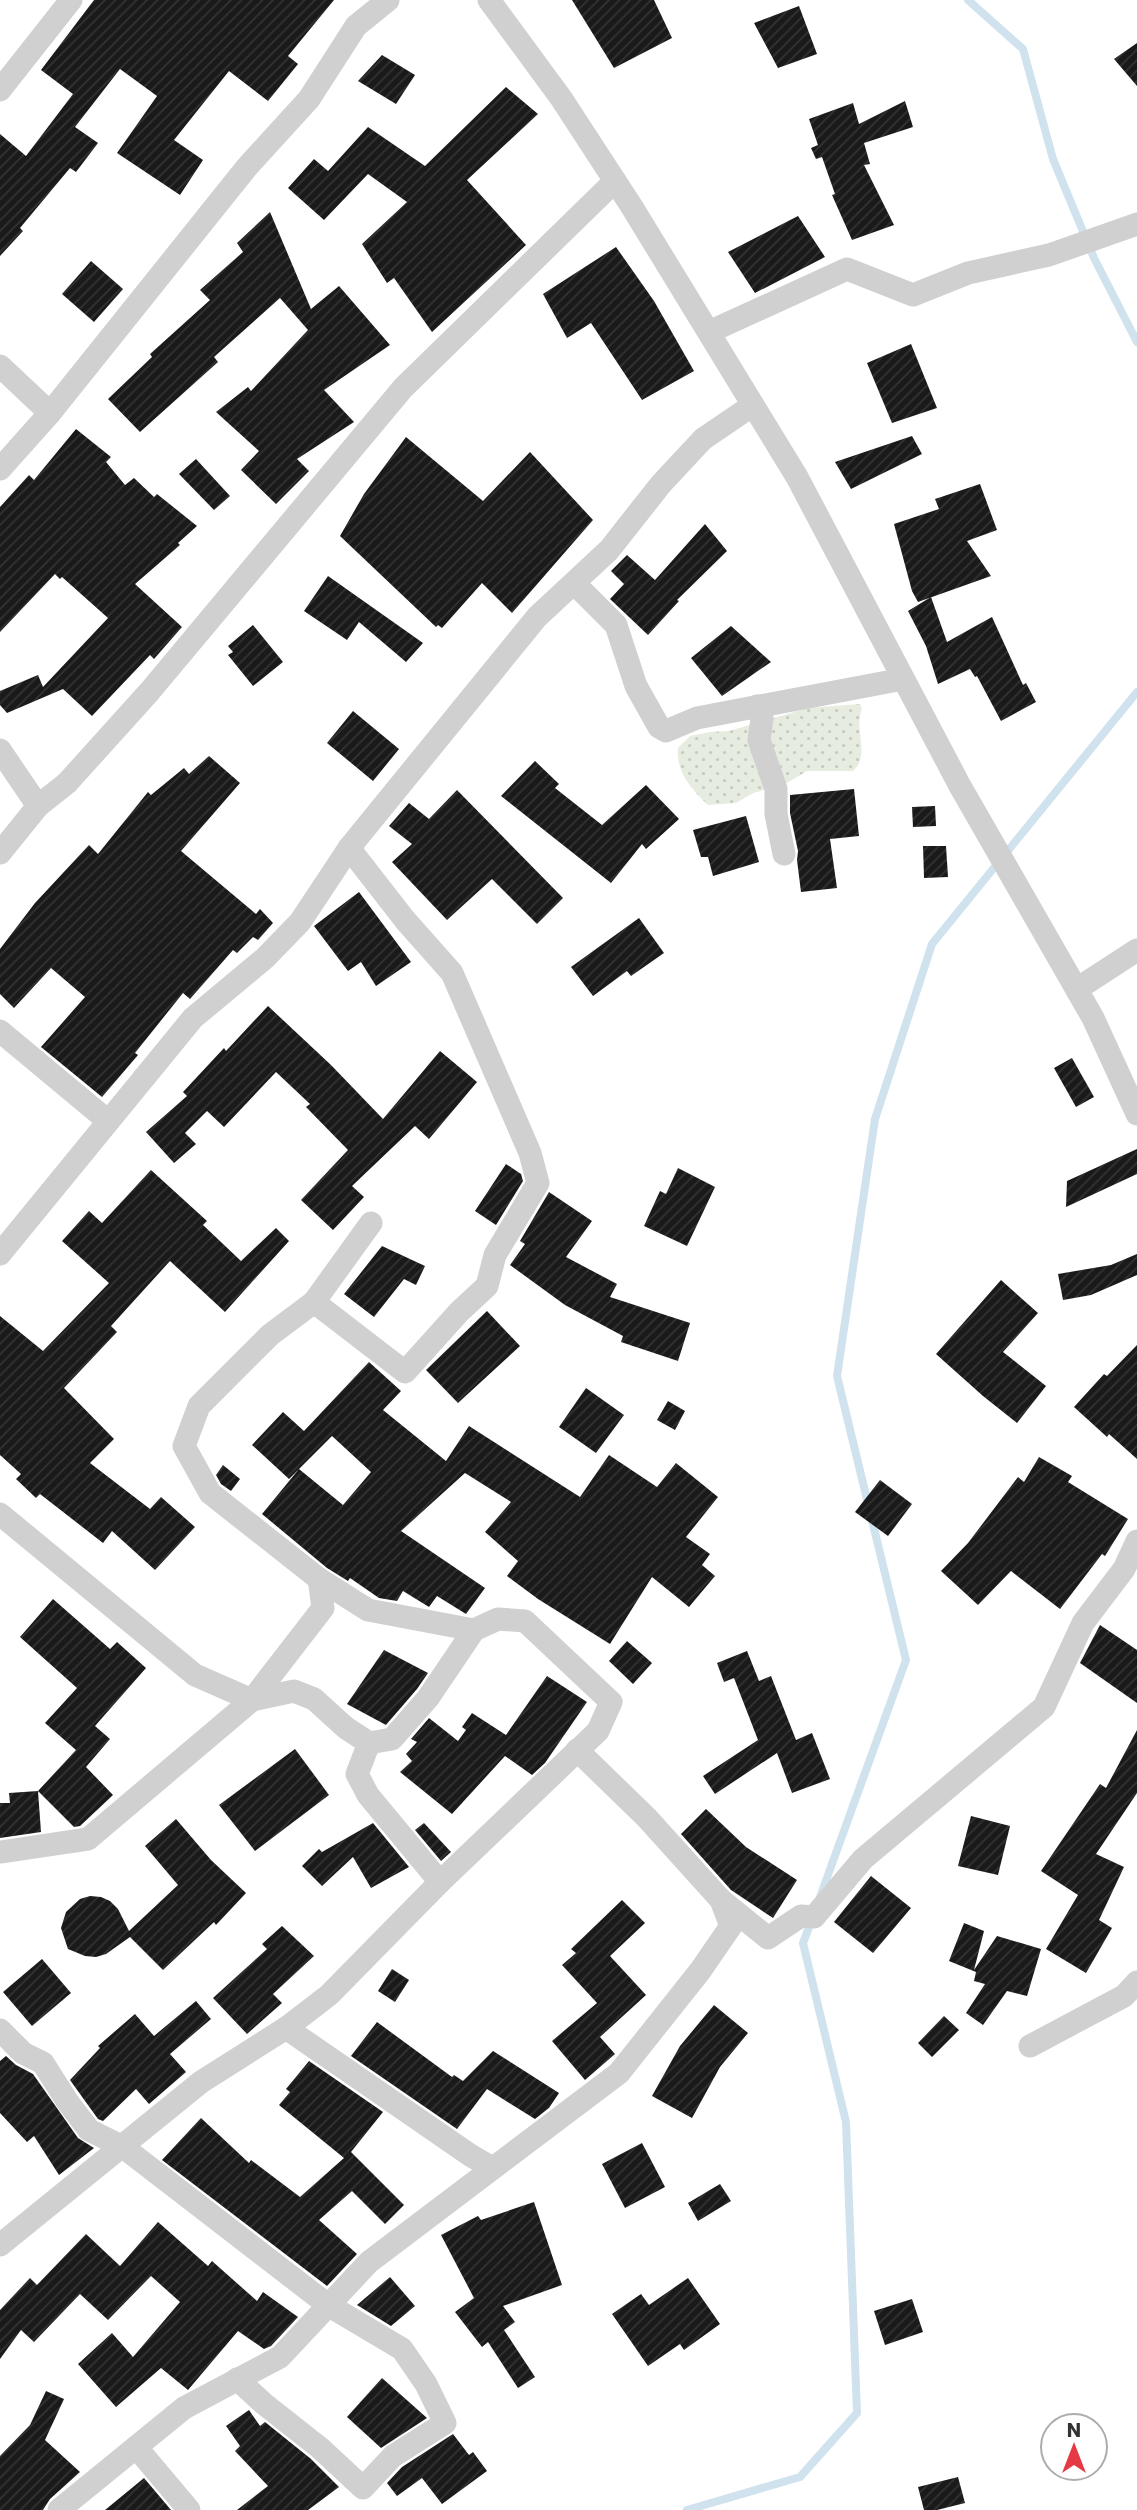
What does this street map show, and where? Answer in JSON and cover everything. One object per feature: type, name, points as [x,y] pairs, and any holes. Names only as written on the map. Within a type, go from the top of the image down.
[{"type":"street","points":[[0,90],[71,0]]},
{"type":"street","points":[[0,469],[50,413],[247,167],[309,99],[356,26],[388,0]]},
{"type":"street","points":[[489,0],[561,98],[615,181],[797,477],[960,786],[1093,1018],[1137,1114]]},
{"type":"street","points":[[0,853],[38,806],[67,783],[150,691],[403,388],[615,181]]},
{"type":"street","points":[[709,332],[847,268],[913,295],[968,273],[1049,254],[1137,224]]},
{"type":"street","points":[[0,366],[50,413]]},
{"type":"street","points":[[0,1254],[193,1018],[265,958],[300,922],[349,848],[537,617],[609,550],[661,484],[704,439],[753,405]]},
{"type":"street","points":[[574,583],[616,625],[636,686],[659,727],[666,731],[697,718],[903,679]]},
{"type":"street","points":[[757,706],[762,718],[759,740],[776,789],[776,814],[783,854]]},
{"type":"street","points":[[0,750],[38,806]]},
{"type":"street","points":[[314,1302],[405,1372],[459,1311],[487,1286],[495,1255],[538,1183],[530,1153],[452,973],[405,920],[349,848]]},
{"type":"street","points":[[1077,989],[1137,950]]},
{"type":"street","points":[[0,1031],[108,1121]]},
{"type":"street","points":[[371,1223],[314,1302],[270,1335],[199,1406],[184,1446],[210,1493],[319,1579],[368,1610],[474,1630]]},
{"type":"street","points":[[0,1514],[195,1675],[252,1700],[294,1691],[314,1699],[346,1728],[369,1743],[392,1739],[428,1698],[474,1630],[498,1619],[526,1621],[611,1702],[598,1731],[440,1882],[329,1995],[286,2028],[201,2082],[0,2245]]},
{"type":"street","points":[[577,1750],[647,1818],[721,1900],[768,1938],[801,1916],[814,1917],[863,1859],[1044,1707],[1083,1623],[1124,1569],[1137,1541]]},
{"type":"street","points":[[0,1852],[88,1839],[252,1700],[323,1608],[319,1579]]},
{"type":"street","points":[[369,1743],[357,1774],[368,1795],[440,1882]]},
{"type":"street","points":[[59,2510],[184,2408],[280,2357],[369,2262],[619,2073],[700,1971],[731,1926],[721,1900]]},
{"type":"street","points":[[1030,2046],[1124,1996],[1137,1982]]},
{"type":"street","points":[[286,2028],[492,2168]]},
{"type":"street","points":[[0,2030],[23,2053],[43,2063],[66,2101],[89,2130],[123,2147],[328,2305],[402,2349],[426,2384],[445,2423],[393,2456],[363,2488],[320,2448],[237,2379]]},
{"type":"street","points":[[136,2447],[189,2510]]},
{"type":"shaded area","points":[[860,704],[861,757],[853,771],[807,771],[785,784],[753,793],[736,803],[708,805],[691,786],[679,765],[678,748],[690,736],[729,731],[808,708]]},
{"type":"building","points":[[94,0],[334,0],[288,56],[298,64],[268,101],[229,71],[174,140],[203,160],[180,195],[117,153],[157,96],[120,69],[75,127],[98,143],[76,172],[70,168],[20,228],[23,231],[0,256],[0,134],[26,156],[73,94],[41,70]]},
{"type":"building","points":[[572,0],[654,0],[672,38],[614,68]]},
{"type":"building","points":[[799,6],[817,54],[778,68],[754,23]]},
{"type":"building","points":[[1137,43],[1137,86],[1114,59]]},
{"type":"building","points":[[382,55],[415,75],[396,104],[358,81]]},
{"type":"building","points":[[506,87],[538,114],[467,180],[526,245],[432,332],[394,278],[387,283],[362,244],[407,202],[368,174],[324,220],[288,188],[314,159],[328,171],[368,127],[425,166]]},
{"type":"building","points":[[905,101],[913,127],[864,143],[870,164],[864,165],[894,225],[852,240],[832,195],[835,194],[822,157],[816,159],[811,148],[818,145],[809,119],[853,103],[859,124]]},
{"type":"building","points":[[270,212],[311,309],[339,286],[390,345],[324,390],[354,422],[297,459],[309,471],[276,504],[241,470],[259,451],[216,412],[248,387],[251,391],[308,330],[280,298],[214,357],[218,362],[140,432],[108,399],[152,357],[150,354],[210,300],[200,290],[243,252],[237,243]]},
{"type":"building","points":[[798,216],[825,257],[755,293],[728,252]]},
{"type":"building","points":[[616,247],[654,301],[694,371],[642,400],[591,323],[567,338],[543,294]]},
{"type":"building","points":[[91,261],[123,289],[94,322],[62,294]]},
{"type":"building","points":[[911,344],[937,408],[892,423],[867,363]]},
{"type":"building","points":[[76,429],[111,457],[106,462],[125,485],[134,478],[154,497],[157,494],[197,526],[178,543],[180,545],[135,584],[182,627],[154,659],[150,655],[92,716],[63,689],[7,713],[0,705],[0,691],[38,675],[43,687],[108,618],[62,577],[60,579],[55,574],[0,632],[0,507],[29,475],[34,480]]},
{"type":"building","points":[[912,436],[922,454],[851,489],[835,462]]},
{"type":"building","points":[[406,437],[483,501],[530,452],[593,520],[512,613],[482,583],[442,628],[438,625],[436,627],[340,536],[364,494]]},
{"type":"building","points":[[196,459],[230,496],[214,510],[179,474]]},
{"type":"building","points":[[980,484],[997,530],[967,541],[991,576],[918,602],[912,591],[894,524],[939,509],[935,499]]},
{"type":"building","points":[[705,524],[727,551],[677,600],[679,601],[648,635],[610,599],[624,584],[611,571],[627,555],[655,580]]},
{"type":"building","points":[[328,576],[423,643],[406,662],[359,622],[347,640],[304,611]]},
{"type":"building","points":[[931,597],[947,642],[992,617],[1023,685],[1026,683],[1036,702],[1001,721],[977,676],[975,677],[970,669],[938,684],[926,646],[908,611]]},
{"type":"building","points":[[253,625],[283,662],[253,686],[228,655],[233,652],[228,646]]},
{"type":"building","points":[[731,626],[771,662],[722,696],[691,658]]},
{"type":"building","points":[[353,711],[399,749],[373,781],[327,743]]},
{"type":"building","points":[[209,756],[240,783],[181,851],[256,914],[260,909],[273,923],[258,940],[253,937],[237,953],[233,950],[190,999],[183,993],[135,1053],[138,1055],[102,1097],[41,1047],[85,997],[51,968],[14,1008],[0,994],[0,949],[35,903],[89,845],[98,854],[148,792],[151,795],[184,768],[189,774]]},
{"type":"building","points":[[535,761],[559,784],[555,788],[602,825],[646,785],[679,819],[646,849],[642,844],[611,883],[501,796]]},
{"type":"building","points":[[854,789],[859,836],[830,839],[837,888],[801,892],[790,795]]},
{"type":"building","points":[[457,790],[563,898],[537,924],[492,879],[447,920],[392,862],[412,844],[389,826],[409,803],[429,819]]},
{"type":"building","points":[[935,806],[936,826],[913,827],[912,807]]},
{"type":"building","points":[[746,816],[759,862],[713,876],[708,857],[701,857],[693,830]]},
{"type":"building","points":[[923,846],[946,846],[948,877],[924,878]]},
{"type":"building","points":[[359,892],[411,962],[376,986],[361,962],[348,971],[314,926]]},
{"type":"building","points":[[639,918],[664,953],[631,976],[627,971],[593,996],[571,967]]},
{"type":"building","points":[[268,1006],[383,1119],[440,1051],[477,1082],[429,1139],[415,1126],[352,1186],[364,1197],[333,1230],[301,1200],[348,1150],[306,1107],[310,1104],[276,1072],[224,1127],[207,1111],[185,1133],[196,1144],[174,1163],[146,1132],[187,1096],[183,1092]]},
{"type":"building","points":[[1072,1058],[1094,1097],[1076,1107],[1054,1068]]},
{"type":"building","points":[[1137,1149],[1137,1174],[1066,1207],[1067,1181]]},
{"type":"building","points":[[506,1164],[521,1174],[523,1181],[496,1225],[475,1211]]},
{"type":"building","points":[[678,1168],[715,1187],[687,1246],[644,1226],[660,1191],[666,1194]]},
{"type":"building","points":[[151,1170],[207,1221],[203,1225],[241,1261],[276,1228],[289,1241],[225,1312],[170,1261],[111,1326],[117,1332],[64,1388],[114,1439],[90,1463],[150,1509],[161,1497],[195,1527],[155,1570],[112,1531],[103,1543],[40,1494],[36,1498],[16,1479],[21,1474],[0,1455],[0,1316],[43,1351],[109,1283],[62,1241],[89,1211],[102,1223]]},
{"type":"building","points":[[549,1192],[592,1221],[566,1257],[617,1284],[610,1297],[690,1323],[678,1361],[621,1342],[623,1336],[565,1305],[510,1265],[525,1244],[520,1241]]},
{"type":"building","points":[[382,1246],[425,1266],[416,1285],[404,1279],[374,1317],[344,1294]]},
{"type":"building","points":[[1137,1254],[1137,1275],[1091,1295],[1063,1300],[1058,1274],[1111,1265]]},
{"type":"building","points":[[1001,1280],[1038,1313],[1003,1352],[1046,1386],[1017,1423],[936,1354]]},
{"type":"building","points":[[487,1311],[520,1346],[458,1403],[426,1370]]},
{"type":"building","points":[[1137,1345],[1137,1459],[1109,1434],[1107,1437],[1074,1407],[1104,1374],[1107,1376]]},
{"type":"building","points":[[369,1362],[401,1391],[383,1410],[446,1461],[469,1426],[580,1497],[609,1455],[657,1487],[676,1463],[718,1497],[686,1537],[710,1554],[702,1565],[715,1576],[689,1607],[652,1577],[610,1644],[538,1599],[507,1576],[518,1561],[485,1532],[511,1502],[465,1473],[401,1531],[485,1588],[466,1614],[437,1596],[429,1607],[403,1591],[397,1601],[379,1598],[350,1578],[348,1581],[327,1568],[262,1514],[299,1469],[289,1479],[252,1445],[283,1412],[304,1431]],"holes":[[[332,1436],[371,1472],[343,1505],[299,1469]]]},
{"type":"building","points":[[586,1388],[624,1415],[596,1453],[559,1427]]},
{"type":"building","points":[[668,1401],[685,1411],[675,1430],[657,1420]]},
{"type":"building","points":[[1039,1457],[1072,1476],[1068,1482],[1128,1519],[1105,1556],[1102,1554],[1060,1609],[1011,1571],[978,1605],[941,1571],[968,1543],[1018,1477],[1024,1482]]},
{"type":"building","points":[[223,1465],[240,1479],[231,1491],[221,1484],[216,1475]]},
{"type":"building","points":[[880,1480],[912,1504],[888,1536],[855,1512]]},
{"type":"building","points":[[53,1599],[110,1649],[117,1642],[146,1668],[95,1726],[110,1739],[86,1767],[113,1795],[80,1826],[74,1827],[38,1791],[76,1750],[45,1723],[77,1688],[20,1637]]},
{"type":"building","points":[[1100,1625],[1137,1650],[1137,1703],[1080,1663]]},
{"type":"building","points":[[627,1641],[652,1663],[633,1684],[609,1661]]},
{"type":"building","points":[[384,1650],[428,1673],[386,1725],[347,1704]]},
{"type":"building","points":[[747,1651],[759,1681],[771,1676],[796,1740],[812,1733],[830,1779],[792,1793],[777,1753],[715,1794],[703,1776],[758,1740],[734,1678],[724,1682],[717,1663]]},
{"type":"building","points":[[547,1676],[587,1702],[545,1763],[532,1775],[505,1756],[452,1814],[400,1772],[412,1761],[406,1754],[417,1742],[411,1739],[429,1718],[458,1741],[466,1730],[462,1727],[472,1713],[506,1735]]},
{"type":"building","points":[[1137,1730],[1137,1793],[1096,1854],[1124,1867],[1099,1920],[1112,1928],[1086,1973],[1046,1949],[1078,1895],[1041,1871],[1100,1784],[1106,1788]]},
{"type":"building","points":[[295,1749],[329,1795],[255,1851],[219,1805]]},
{"type":"building","points":[[38,1791],[41,1832],[0,1838],[0,1803],[10,1803],[9,1793]]},
{"type":"building","points":[[706,1809],[746,1847],[797,1880],[773,1918],[731,1890],[681,1834]]},
{"type":"building","points":[[971,1816],[1010,1826],[998,1875],[958,1866]]},
{"type":"building","points":[[176,1819],[211,1860],[246,1893],[216,1925],[214,1922],[163,1970],[130,1937],[106,1954],[96,1957],[68,1949],[61,1928],[66,1912],[80,1899],[90,1896],[110,1901],[118,1909],[129,1931],[178,1885],[145,1846]]},
{"type":"building","points":[[373,1823],[409,1867],[371,1888],[353,1857],[322,1886],[302,1866],[319,1849],[322,1852]]},
{"type":"building","points":[[424,1823],[451,1852],[441,1861],[415,1830]]},
{"type":"building","points":[[871,1876],[911,1908],[873,1953],[834,1922]]},
{"type":"building","points":[[622,1900],[645,1923],[610,1956],[646,1995],[600,2037],[615,2054],[585,2080],[552,2041],[597,2003],[562,1965],[576,1953],[571,1949]]},
{"type":"building","points":[[964,1923],[984,1931],[974,1970],[997,1936],[1041,1949],[1027,1996],[1007,1991],[983,2025],[966,2013],[985,1984],[974,1981],[976,1972],[949,1961]]},
{"type":"building","points":[[282,1926],[314,1956],[273,1994],[282,2003],[247,2034],[213,1998],[267,1949],[262,1944]]},
{"type":"building","points":[[42,1959],[71,1993],[32,2026],[3,1992]]},
{"type":"building","points":[[392,1969],[409,1980],[395,2002],[378,1991]]},
{"type":"building","points":[[196,2001],[211,2019],[170,2054],[186,2072],[149,2104],[136,2089],[103,2121],[98,2119],[70,2080],[100,2048],[98,2046],[135,2014],[154,2036]]},
{"type":"building","points":[[714,2005],[748,2033],[720,2067],[692,2118],[652,2096],[680,2046]]},
{"type":"building","points":[[944,2016],[959,2030],[932,2057],[918,2043]]},
{"type":"building","points":[[377,2022],[452,2077],[454,2075],[463,2081],[493,2051],[559,2093],[549,2108],[535,2119],[487,2089],[457,2129],[351,2056]]},
{"type":"building","points":[[6,2056],[33,2074],[78,2138],[94,2148],[59,2175],[34,2136],[27,2142],[0,2113],[0,2061]]},
{"type":"building","points":[[309,2061],[383,2112],[351,2152],[404,2205],[385,2224],[352,2191],[319,2220],[357,2254],[327,2286],[162,2160],[201,2118],[249,2163],[251,2160],[300,2197],[344,2158],[279,2105],[290,2092],[286,2089]]},
{"type":"building","points":[[642,2143],[665,2187],[625,2208],[602,2164]]},
{"type":"building","points":[[720,2184],[731,2201],[698,2221],[688,2203]]},
{"type":"building","points":[[534,2202],[562,2285],[503,2306],[515,2322],[504,2330],[535,2377],[518,2388],[488,2342],[482,2347],[455,2312],[474,2298],[441,2235],[478,2216],[481,2220]]},
{"type":"building","points":[[158,2222],[208,2266],[212,2261],[257,2301],[263,2292],[298,2317],[271,2346],[264,2349],[238,2331],[188,2390],[161,2368],[116,2407],[78,2364],[112,2333],[133,2357],[180,2302],[151,2276],[108,2320],[80,2294],[34,2342],[21,2330],[0,2359],[0,2310],[30,2278],[37,2285],[86,2234],[120,2266]]},
{"type":"building","points":[[390,2277],[415,2306],[391,2326],[357,2305]]},
{"type":"building","points":[[688,2278],[720,2324],[684,2350],[680,2344],[648,2366],[612,2314],[641,2294],[649,2305]]},
{"type":"building","points":[[912,2299],[923,2332],[885,2345],[874,2311]]},
{"type":"building","points":[[382,2378],[427,2418],[381,2448],[347,2417]]},
{"type":"building","points":[[46,2391],[64,2399],[45,2440],[80,2472],[50,2499],[43,2510],[0,2510],[0,2456],[30,2425]]},
{"type":"building","points":[[249,2410],[260,2426],[265,2422],[311,2459],[339,2487],[308,2510],[237,2510],[268,2486],[235,2451],[240,2446],[226,2426]]},
{"type":"building","points":[[453,2434],[469,2455],[473,2452],[487,2471],[442,2504],[422,2478],[397,2496],[387,2483],[402,2467]]},
{"type":"building","points":[[958,2477],[965,2503],[937,2510],[924,2510],[918,2487]]},
{"type":"building","points":[[144,2478],[171,2510],[105,2510]]},
{"type":"waterway","points":[[968,0],[1023,49],[1053,159],[1094,258],[1137,342]]},
{"type":"waterway","points":[[820,1897],[906,1660],[837,1376],[875,1119],[932,944],[1137,692]]},
{"type":"waterway","points":[[687,2510],[800,2477],[857,2413],[846,2122],[803,1943],[812,1919]]}]
